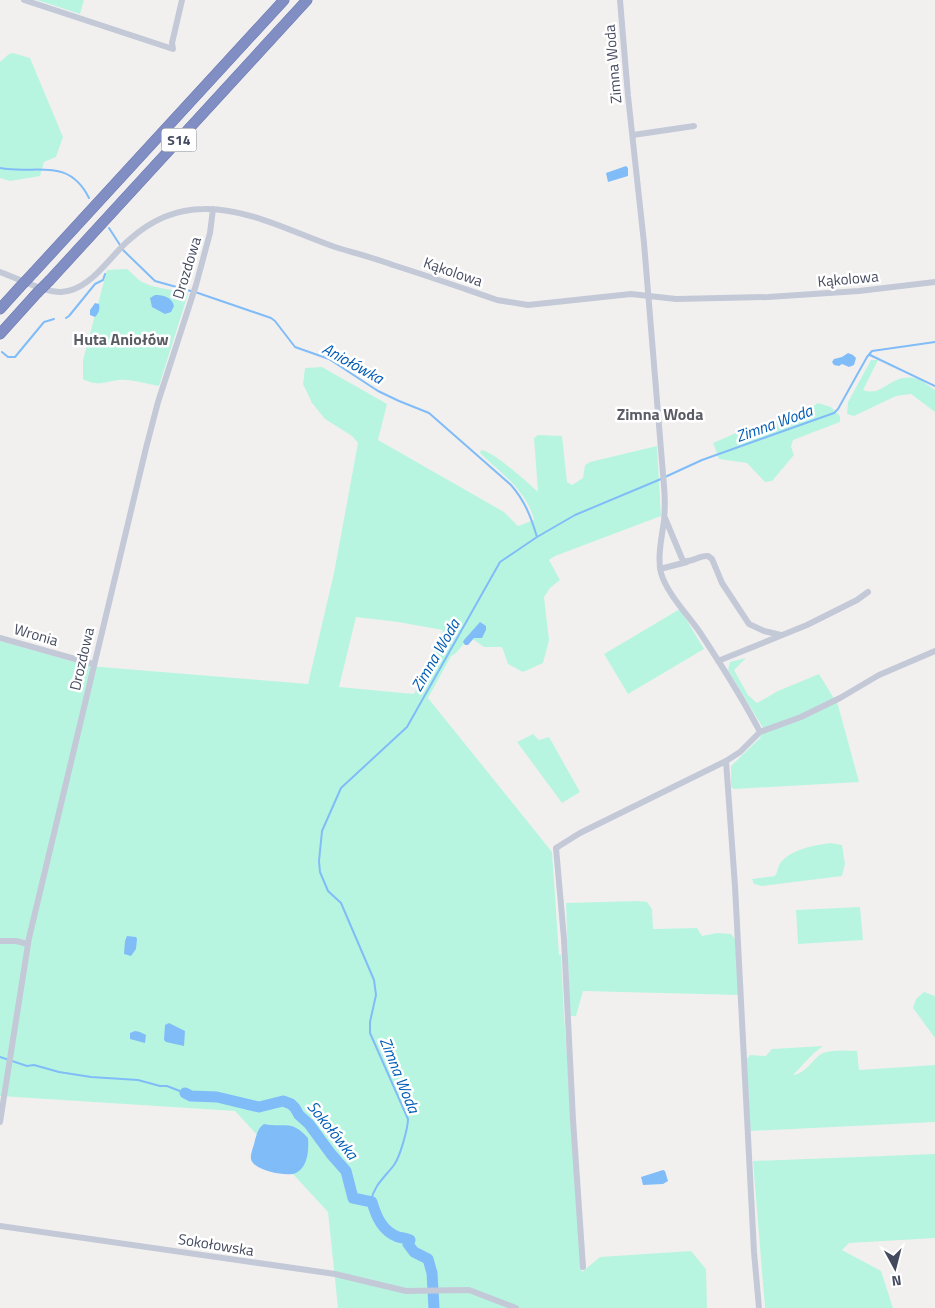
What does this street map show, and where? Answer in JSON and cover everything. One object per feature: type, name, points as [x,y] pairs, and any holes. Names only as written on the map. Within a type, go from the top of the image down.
[{"type":"highway","name":"S14","points":[[0,308],[284,0]]},
{"type":"highway","name":"S14","points":[[0,334],[308,0]]},
{"type":"street","points":[[24,0],[173,49],[172,43],[182,0]]},
{"type":"street","name":"Zimna Woda","points":[[620,0],[644,243],[664,486],[660,570]]},
{"type":"street","points":[[632,135],[694,126]]},
{"type":"street","name":"Kąkolowa","points":[[0,272],[43,288],[59,292],[68,291],[78,288],[88,281],[128,240],[156,220],[186,210],[213,209],[261,219],[334,247],[508,303],[528,305],[632,294],[676,299],[768,297],[859,291],[935,282]]},
{"type":"street","name":"Drozdowa","points":[[0,1122],[28,944],[93,664],[152,423],[194,292],[210,233],[213,209]]},
{"type":"street","points":[[664,515],[681,559],[687,562]]},
{"type":"street","points":[[760,732],[754,717],[702,634],[668,588],[660,570],[692,561],[699,557],[708,556],[712,559],[722,583],[749,624],[764,631],[781,635]]},
{"type":"street","points":[[718,661],[807,625],[857,600],[868,592]]},
{"type":"street","name":"Wronia","points":[[0,638],[93,664]]},
{"type":"street","points":[[582,1267],[564,939],[556,848],[580,832],[726,761],[740,752],[760,732],[801,717],[840,698],[879,675],[935,651]]},
{"type":"street","points":[[726,761],[736,896],[754,1252],[759,1308]]},
{"type":"street","points":[[0,941],[16,941],[28,944]]},
{"type":"street","name":"Sokołowska","points":[[0,1226],[335,1274],[406,1291],[469,1290],[516,1308]]},
{"type":"green space","points":[[37,0],[84,0],[80,14]]},
{"type":"green space","points":[[13,53],[30,58],[63,137],[56,157],[44,162],[40,176],[10,181],[0,178],[0,62]]},
{"type":"green space","points":[[127,269],[140,281],[147,284],[188,294],[159,386],[124,380],[97,383],[83,379],[83,360],[107,270]]},
{"type":"green space","points":[[871,360],[878,360],[863,390],[877,391],[901,378],[918,379],[935,390],[935,412],[911,394],[896,396],[854,416],[847,414],[848,402]]},
{"type":"green space","points":[[322,367],[387,404],[378,440],[504,512],[518,526],[534,520],[531,510],[519,491],[480,453],[481,450],[493,455],[538,492],[534,438],[538,435],[562,436],[567,482],[572,485],[583,478],[585,465],[590,462],[657,446],[661,516],[555,556],[549,560],[560,580],[550,588],[544,597],[549,640],[543,663],[523,672],[508,664],[502,647],[484,647],[470,637],[451,656],[428,698],[552,852],[559,955],[561,955],[582,1272],[600,1257],[691,1251],[706,1269],[707,1308],[338,1308],[328,1212],[235,1111],[0,1096],[0,641],[89,666],[308,684],[334,573],[358,443],[352,436],[325,419],[312,403],[303,384],[305,368]],"holes":[[[356,617],[443,630],[414,694],[339,687]]]},
{"type":"green space","points":[[818,403],[831,407],[840,416],[840,422],[793,440],[791,447],[794,455],[772,481],[765,482],[747,463],[719,459],[713,443],[736,433],[801,414]]},
{"type":"green space","points":[[680,609],[704,649],[628,694],[604,654]]},
{"type":"green space","points":[[746,658],[734,670],[748,695],[757,703],[778,691],[819,674],[838,705],[859,782],[734,789],[731,787],[731,766],[760,738],[763,728],[728,670],[730,662]]},
{"type":"green space","points":[[533,734],[539,740],[549,737],[580,792],[562,803],[517,742]]},
{"type":"green space","points":[[831,843],[842,845],[845,864],[842,876],[762,886],[754,884],[752,879],[775,876],[779,865],[789,855],[811,847]]},
{"type":"green space","points":[[647,902],[652,909],[653,929],[697,928],[702,936],[717,933],[731,934],[735,939],[739,995],[583,991],[576,1016],[570,1016],[566,903]]},
{"type":"green space","points":[[860,907],[863,940],[798,944],[796,910]]},
{"type":"green space","points":[[924,992],[935,996],[935,1038],[913,1008],[916,999]]},
{"type":"green space","points":[[823,1046],[793,1075],[804,1070],[821,1054],[834,1051],[857,1051],[859,1070],[935,1065],[935,1122],[750,1131],[747,1059],[750,1055],[766,1056],[772,1049]]},
{"type":"green space","points":[[935,1154],[935,1238],[849,1243],[842,1250],[881,1271],[893,1308],[765,1308],[753,1161]]},
{"type":"water","points":[[626,166],[628,168],[628,176],[608,182],[606,173]]},
{"type":"water","points":[[155,295],[164,296],[171,300],[174,306],[171,312],[165,314],[152,307],[150,298]]},
{"type":"water","points":[[95,303],[99,304],[99,308],[95,317],[90,315],[90,310]]},
{"type":"water","points":[[848,353],[856,358],[854,365],[849,367],[842,364],[839,366],[834,365],[832,362],[834,359]]},
{"type":"water","points":[[480,622],[486,626],[482,638],[474,638],[468,645],[465,645],[464,640]]},
{"type":"water","points":[[127,936],[136,937],[137,939],[136,949],[131,956],[124,954]]},
{"type":"water","points":[[169,1023],[185,1031],[184,1046],[164,1040],[165,1025]]},
{"type":"water","points":[[135,1031],[146,1035],[145,1043],[130,1039],[130,1033]]},
{"type":"water","points":[[264,1124],[292,1126],[308,1138],[307,1157],[303,1167],[296,1173],[271,1172],[253,1163],[251,1159],[252,1150],[258,1131]]},
{"type":"water","points":[[663,1170],[668,1181],[663,1184],[643,1185],[641,1177]]},
{"type":"waterway","name":"Aniołówka","points":[[0,168],[61,172],[81,185],[89,198]]},
{"type":"waterway","name":"Aniołówka","points":[[109,228],[120,245]]},
{"type":"waterway","name":"Aniołówka","points":[[122,249],[155,281],[198,293],[271,318],[295,347],[329,359],[378,391],[429,413],[511,485],[527,510],[537,537]]},
{"type":"waterway","points":[[66,318],[95,284],[103,280],[105,274]]},
{"type":"waterway","points":[[2,352],[8,357],[15,357],[44,322],[54,319]]},
{"type":"waterway","name":"Zimna Woda","points":[[665,477],[702,460],[834,413],[872,351],[935,342]]},
{"type":"waterway","points":[[870,355],[935,386]]},
{"type":"waterway","name":"Zimna Woda","points":[[371,1201],[377,1186],[396,1161],[407,1129],[408,1119],[370,1033],[370,1022],[376,995],[374,980],[341,903],[328,891],[320,872],[319,861],[322,831],[341,788],[407,727],[500,562],[537,537],[575,515],[661,479]]},
{"type":"waterway","name":"Sokołówka","points":[[0,1057],[27,1066],[34,1065],[59,1072],[91,1077],[138,1080],[167,1086],[185,1093]]},
{"type":"waterway","name":"Sokołówka","points":[[185,1093],[191,1096],[217,1097],[259,1107],[283,1101],[291,1104],[346,1171],[353,1198],[372,1202],[378,1218],[384,1227],[392,1234],[410,1240],[408,1244],[414,1252],[428,1259],[432,1273],[434,1308]]},
{"type":"district","name":"Huta Aniołów","points":[[121,339]]},
{"type":"district","name":"Zimna Woda","points":[[660,414]]}]
